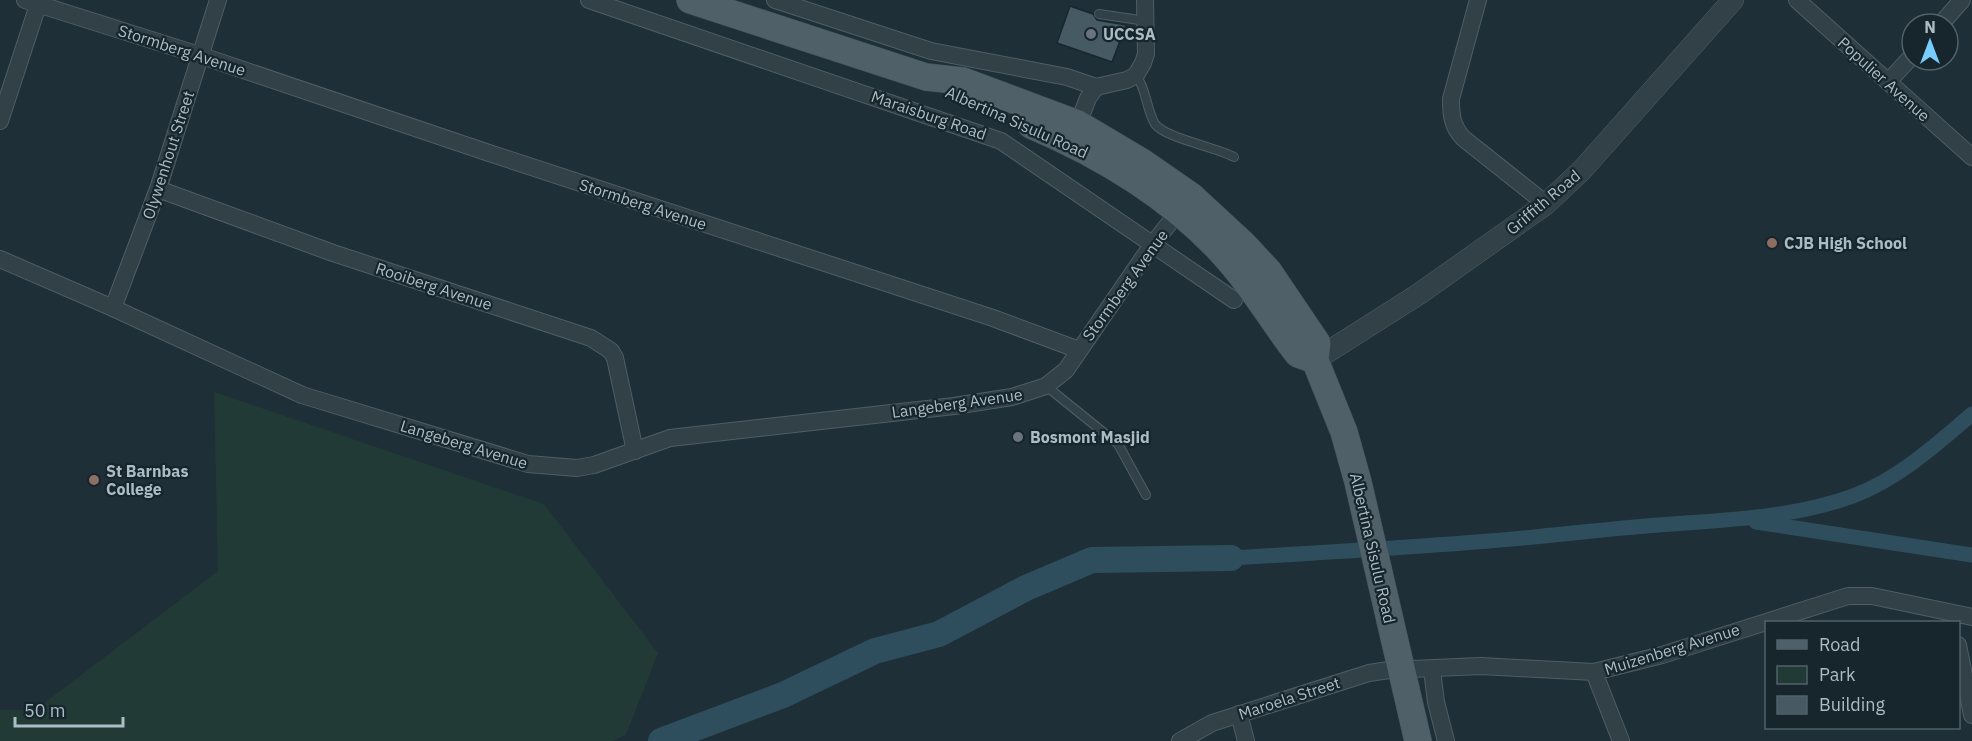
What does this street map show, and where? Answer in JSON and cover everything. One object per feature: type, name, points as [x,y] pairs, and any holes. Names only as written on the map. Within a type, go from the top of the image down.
[{"type":"main road","name":"Albertina Sisulu Road","points":[[690,0],[926,78],[963,81],[1074,133],[1131,177],[1185,204],[1249,284],[1298,354],[1316,360],[1344,432],[1418,741]]},
{"type":"street","name":"Olywenhout Street","points":[[113,308],[158,189],[218,0]]},
{"type":"street","name":"Maraisburg Road","points":[[589,0],[989,135],[1234,300]]},
{"type":"street","points":[[775,0],[931,51],[1024,69],[1096,87],[1127,80],[1136,75],[1146,54],[1144,0]]},
{"type":"street","points":[[1478,0],[1451,99],[1451,116],[1463,138],[1546,204]]},
{"type":"street","name":"Griffith Road","points":[[1316,360],[1402,305],[1546,204],[1582,170],[1733,0]]},
{"type":"street","name":"Populier Avenue","points":[[1797,0],[1972,157]]},
{"type":"street","points":[[1952,12],[1962,0]]},
{"type":"street","name":"Stormberg Avenue","points":[[31,2],[199,55],[489,153],[993,318],[1079,350],[1152,245],[1185,204]]},
{"type":"street","points":[[0,121],[31,2]]},
{"type":"street","points":[[1888,82],[1900,69]]},
{"type":"street","points":[[1074,133],[1088,98],[1096,87]]},
{"type":"street","name":"Rooiberg Avenue","points":[[158,189],[333,253],[591,338],[611,351],[615,358],[634,451]]},
{"type":"street","name":"Langeberg Avenue","points":[[0,259],[302,395],[528,465],[577,468],[670,438],[687,435],[954,406],[1012,397],[1046,386],[1066,370],[1079,350]]},
{"type":"street","name":"Muizenberg Avenue","points":[[1769,621],[1848,596],[1872,596],[1953,618],[1972,617]]},
{"type":"street","name":"Muizenberg Avenue","points":[[1402,669],[1431,670],[1481,666],[1594,672],[1662,655],[1765,622]]},
{"type":"street","points":[[1960,650],[1972,715]]},
{"type":"street","name":"Maroela Street","points":[[1180,741],[1212,723],[1239,714],[1345,680],[1402,669]]},
{"type":"street","points":[[1431,670],[1446,741]]},
{"type":"street","points":[[1594,672],[1621,741]]},
{"type":"street","points":[[1239,714],[1246,741]]},
{"type":"lane","points":[[1099,14],[1146,22]]},
{"type":"lane","points":[[1136,75],[1144,87],[1155,123],[1164,132],[1234,157]]},
{"type":"lane","points":[[1046,386],[1118,444],[1146,495]]},
{"type":"green space","points":[[214,392],[544,504],[658,653],[626,735],[613,741],[0,741],[0,710],[35,710],[218,571]]},
{"type":"building","name":"UCCSA","points":[[1070,6],[1093,14],[1097,20],[1126,25],[1112,62],[1057,43]]},
{"type":"waterway","points":[[1231,558],[1509,539],[1751,518],[1803,510],[1853,496],[1885,481],[1916,460],[1972,414]]},
{"type":"waterway","points":[[1756,522],[1972,555]]},
{"type":"waterway","points":[[661,741],[783,695],[875,651],[939,634],[1026,588],[1092,560],[1231,558]]},
{"type":"place","name":"UCCSA","points":[[1091,34]]},
{"type":"place","name":"CJB High School","points":[[1772,243]]},
{"type":"place","name":"Bosmont Masjid","points":[[1018,437]]},
{"type":"place","name":"St Barnbas College","points":[[94,480]]}]
